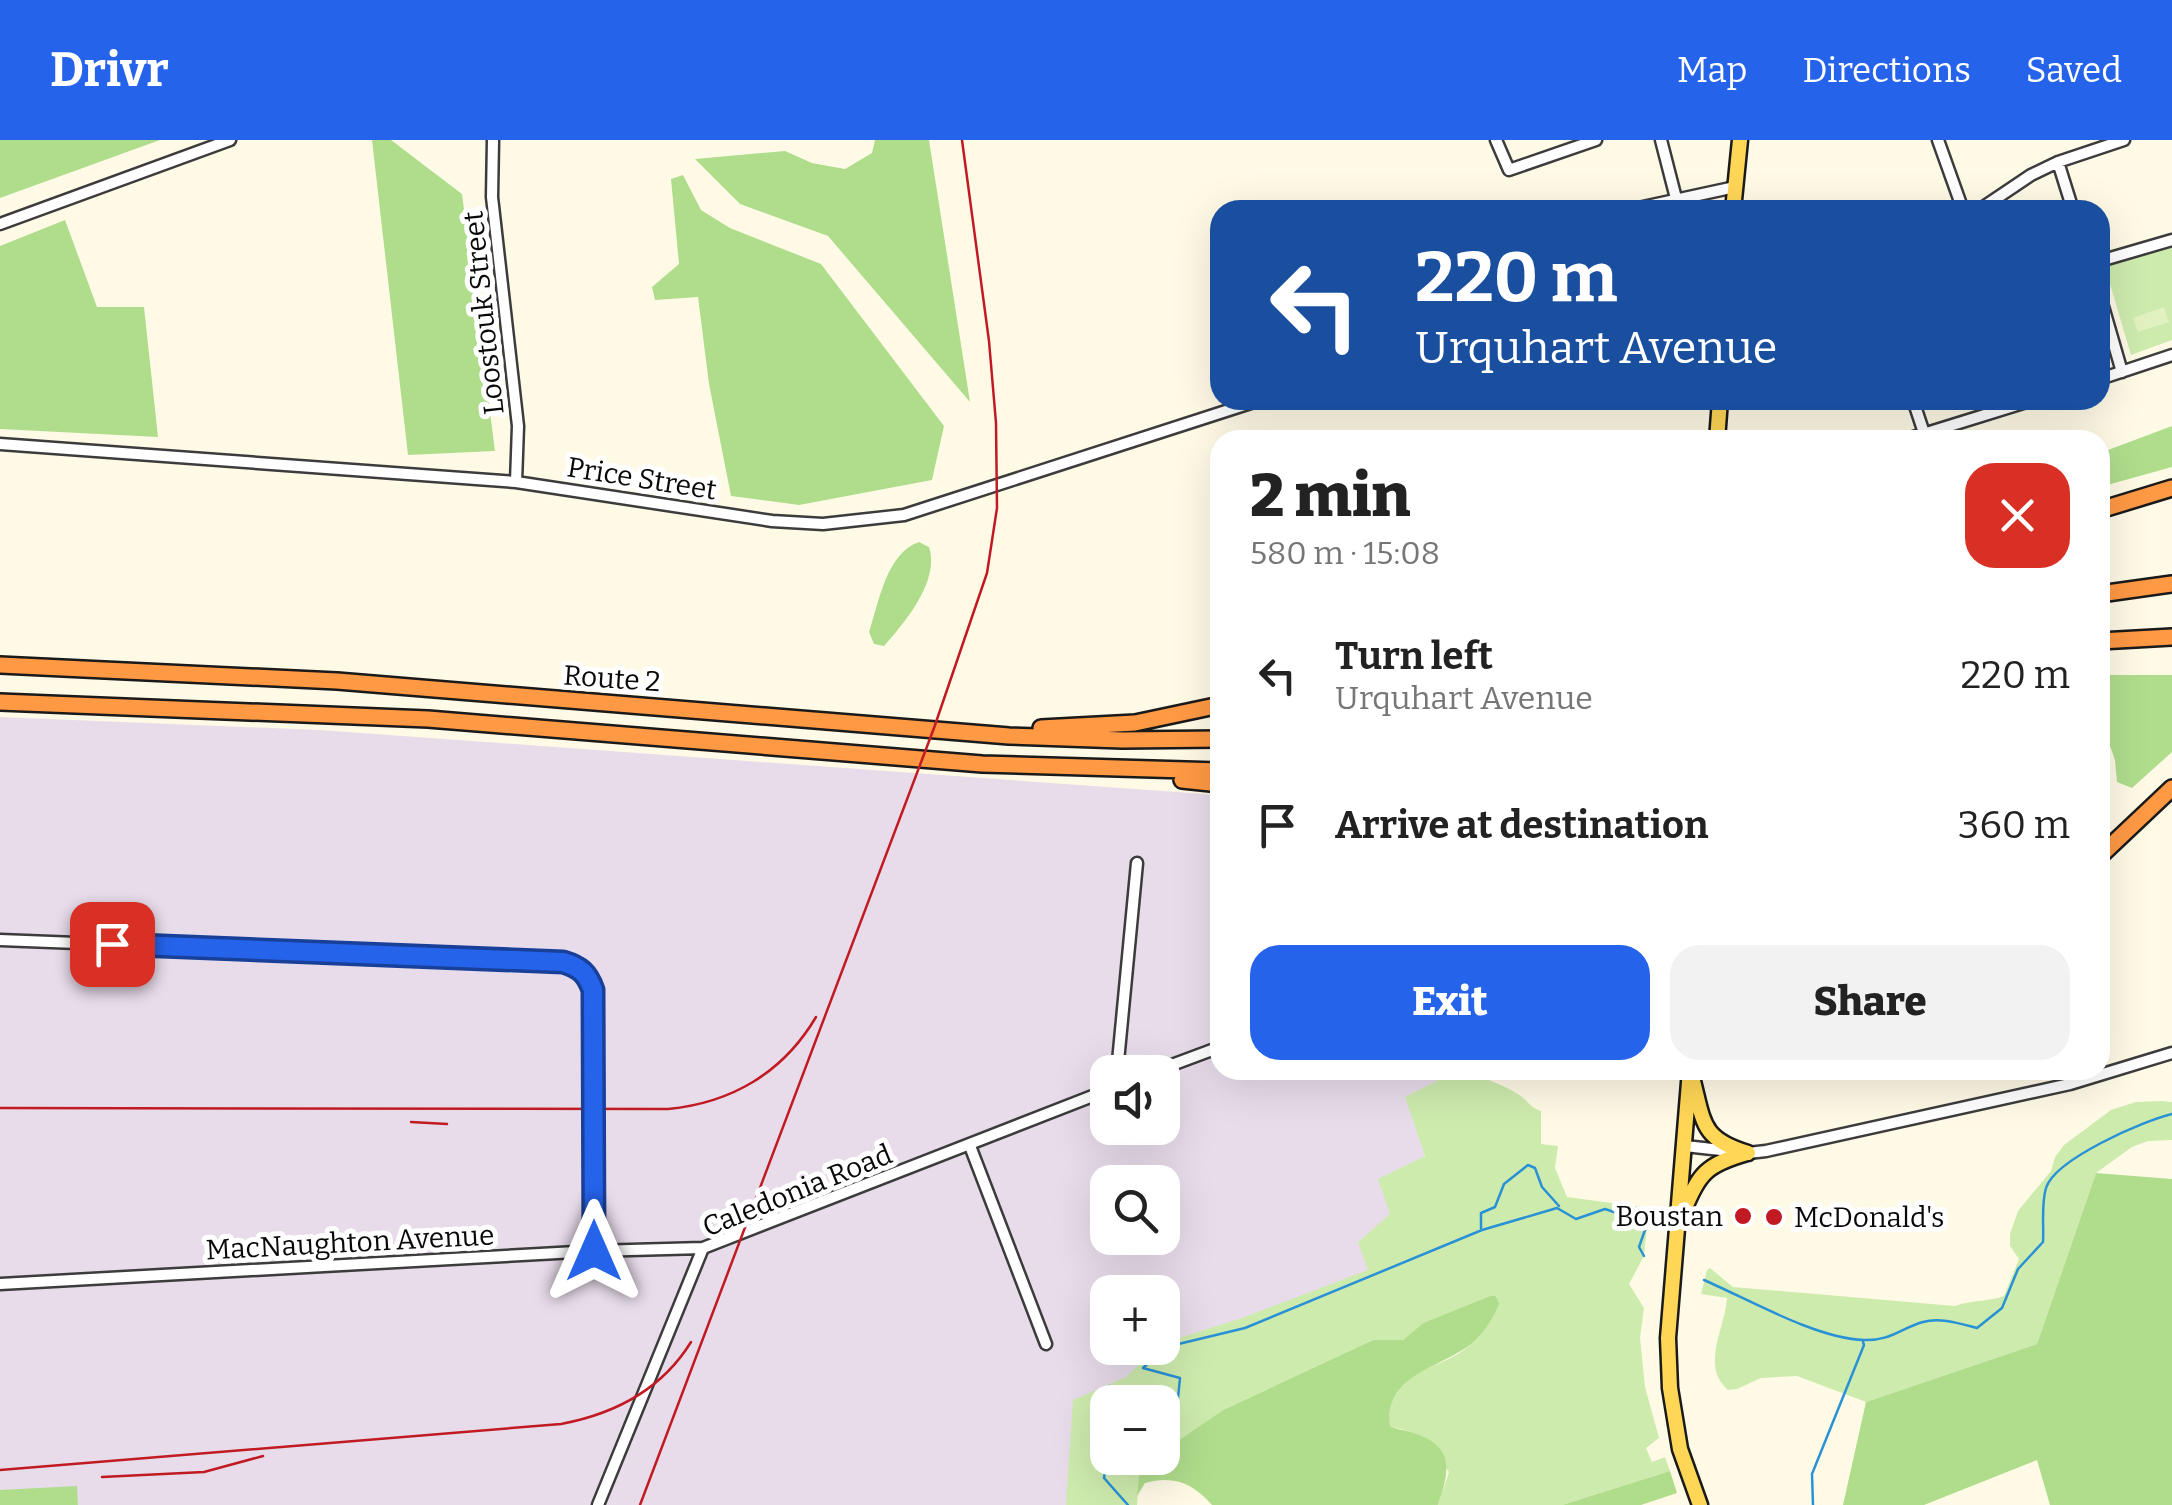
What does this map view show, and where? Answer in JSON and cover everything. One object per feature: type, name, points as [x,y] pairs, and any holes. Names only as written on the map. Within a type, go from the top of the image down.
[{"type":"highway","points":[[2110,507],[2172,488]]},
{"type":"highway","points":[[2110,593],[2172,584]]},
{"type":"highway","points":[[2110,640],[2172,637]]},
{"type":"highway","name":"Route 2","points":[[0,665],[337,680],[1104,740],[1210,739]]},
{"type":"highway","name":"Route 2","points":[[0,702],[462,721],[982,764],[1210,771]]},
{"type":"highway","points":[[956,730],[1135,722],[1210,707]]},
{"type":"highway","points":[[1094,769],[1131,777],[1210,783]]},
{"type":"highway","points":[[2110,847],[2172,788]]},
{"type":"main road","points":[[1734,200],[1740,140]]},
{"type":"main road","points":[[1689,1080],[1668,1338],[1670,1388],[1680,1449],[1700,1505]]},
{"type":"main road","points":[[1693,1080],[1710,1133],[1722,1145],[1748,1153]]},
{"type":"main road","points":[[1680,1221],[1705,1170],[1748,1153]]},
{"type":"street","points":[[0,224],[230,140]]},
{"type":"street","name":"Loostouk Street","points":[[493,140],[492,197],[518,426],[516,482]]},
{"type":"street","points":[[1496,140],[1509,170],[1596,140]]},
{"type":"street","points":[[1661,140],[1676,200]]},
{"type":"street","points":[[1938,140],[1959,200]]},
{"type":"street","points":[[1994,200],[2058,162],[2124,140]]},
{"type":"street","points":[[2058,162],[2070,200]]},
{"type":"street","points":[[1693,200],[1735,187]]},
{"type":"street","points":[[2110,258],[2172,240]]},
{"type":"street","points":[[2110,331],[2122,372]]},
{"type":"street","points":[[2110,376],[2172,355]]},
{"type":"street","name":"Price Street","points":[[0,444],[516,482],[772,522],[823,524],[904,515],[1229,410]]},
{"type":"street","points":[[1934,430],[1999,410]]},
{"type":"street","points":[[1119,1055],[1137,862]]},
{"type":"street","points":[[0,940],[563,962],[578,967],[588,976],[593,990],[594,1251]]},
{"type":"street","points":[[1180,1062],[1210,1051]]},
{"type":"street","points":[[2110,1072],[2172,1053]]},
{"type":"street","points":[[1685,1146],[1748,1153],[2083,1080]]},
{"type":"street","name":"Caledonia Road","points":[[598,1505],[703,1248],[1090,1097]]},
{"type":"street","points":[[970,1146],[1046,1344]]},
{"type":"street","name":"MacNaughton Avenue","points":[[0,1284],[703,1248]]},
{"type":"shaded area","points":[[0,717],[320,730],[1210,794],[1210,1080],[1437,1080],[1406,1264],[1145,1385],[1090,1385],[1090,1447],[1067,1505],[0,1505]]},
{"type":"green space","points":[[0,140],[160,140],[0,198]]},
{"type":"green space","points":[[372,140],[391,140],[462,194],[495,451],[408,455]]},
{"type":"green space","points":[[875,140],[929,140],[970,402],[828,236],[740,204],[695,159],[785,151],[812,163],[845,169],[872,153]]},
{"type":"green space","points":[[683,175],[701,210],[730,228],[821,264],[944,426],[932,480],[799,505],[731,496],[709,384],[698,297],[655,300],[652,287],[679,264],[671,179]]},
{"type":"green space","points":[[65,220],[97,307],[144,307],[158,437],[0,429],[0,246]]},
{"type":"green space","points":[[2172,246],[2172,340],[2131,355],[2110,284],[2110,265]]},
{"type":"green space","points":[[2164,307],[2169,322],[2138,332],[2133,318]]},
{"type":"green space","points":[[2172,426],[2172,467],[2110,484],[2110,449]]},
{"type":"green space","points":[[919,542],[929,547],[931,560],[925,587],[884,646],[874,644],[869,632],[885,580],[899,557]]},
{"type":"green space","points":[[2110,675],[2172,675],[2172,752],[2132,788],[2117,782],[2110,746]]},
{"type":"green space","points":[[1437,1080],[1486,1080],[1498,1084],[1541,1111],[1541,1144],[1558,1146],[1555,1168],[1567,1197],[1649,1208],[1644,1256],[1629,1284],[1644,1308],[1640,1338],[1645,1387],[1659,1438],[1646,1448],[1652,1462],[1665,1457],[1670,1471],[1562,1505],[1438,1505],[1449,1472],[1417,1434],[1390,1426],[1391,1406],[1407,1380],[1463,1351],[1474,1340],[1497,1296],[1423,1323],[1403,1340],[1373,1340],[1223,1410],[1180,1439],[1180,1385],[1108,1385],[1126,1377],[1138,1365],[1180,1365],[1180,1338],[1368,1270],[1358,1242],[1390,1214],[1378,1179],[1425,1156],[1405,1097]]},
{"type":"green space","points":[[2136,1102],[2172,1102],[2172,1140],[2148,1141],[2132,1147],[2096,1173],[2037,1344],[1866,1402],[1797,1376],[1761,1378],[1728,1390],[1720,1380],[1716,1347],[1727,1298],[1701,1294],[1710,1268],[1733,1287],[1955,1306],[2004,1296],[2019,1259],[2010,1246],[2018,1211],[2051,1171],[2064,1145],[2111,1110]]},
{"type":"green space","points":[[2096,1173],[2172,1179],[2172,1505],[2050,1505],[2037,1460],[1924,1505],[1843,1505],[1866,1402],[2037,1344]]},
{"type":"green space","points":[[1490,1296],[1496,1296],[1499,1304],[1472,1343],[1405,1383],[1391,1408],[1390,1426],[1428,1439],[1443,1453],[1445,1482],[1438,1505],[1212,1505],[1190,1486],[1165,1480],[1145,1483],[1137,1496],[1139,1475],[1180,1475],[1180,1439],[1223,1410],[1373,1340],[1403,1340],[1423,1323]]},
{"type":"green space","points":[[1090,1393],[1090,1475],[1139,1475],[1137,1505],[1066,1505],[1073,1400]]},
{"type":"green space","points":[[1670,1471],[1677,1493],[1641,1505],[1562,1505]]},
{"type":"green space","points":[[77,1486],[78,1505],[0,1505],[0,1490]]},
{"type":"waterway","points":[[1704,1280],[1804,1326],[1845,1338],[1882,1338],[1930,1321],[1977,1328],[2002,1308],[2018,1269],[2043,1242],[2044,1194],[2053,1177],[2065,1165],[2102,1143],[2172,1114]]},
{"type":"waterway","points":[[1481,1228],[1481,1213],[1495,1207],[1504,1184],[1528,1165],[1535,1168],[1542,1187],[1559,1206]]},
{"type":"waterway","points":[[1179,1385],[1180,1378],[1143,1368],[1166,1347],[1245,1328],[1482,1230],[1557,1208],[1576,1219],[1605,1209],[1643,1222],[1645,1230],[1639,1247],[1644,1256]]},
{"type":"waterway","points":[[1813,1505],[1812,1474],[1863,1342]]},
{"type":"waterway","points":[[1104,1475],[1128,1505]]},
{"type":"railway","points":[[640,1505],[934,728],[987,573],[997,508],[996,423],[962,140]]},
{"type":"railway","points":[[0,1108],[668,1109],[713,1100],[753,1082],[788,1054],[816,1017]]},
{"type":"railway","points":[[411,1122],[447,1124]]},
{"type":"railway","points":[[0,1470],[561,1424],[600,1414],[635,1397],[666,1373],[691,1342]]},
{"type":"railway","points":[[102,1477],[204,1472],[263,1456]]},
{"type":"place","name":"Boustan","points":[[1743,1216]]},
{"type":"place","name":"McDonald's","points":[[1774,1217]]},
{"type":"route","points":[[112,944],[563,962],[578,967],[588,976],[593,990],[594,1251]]}]
